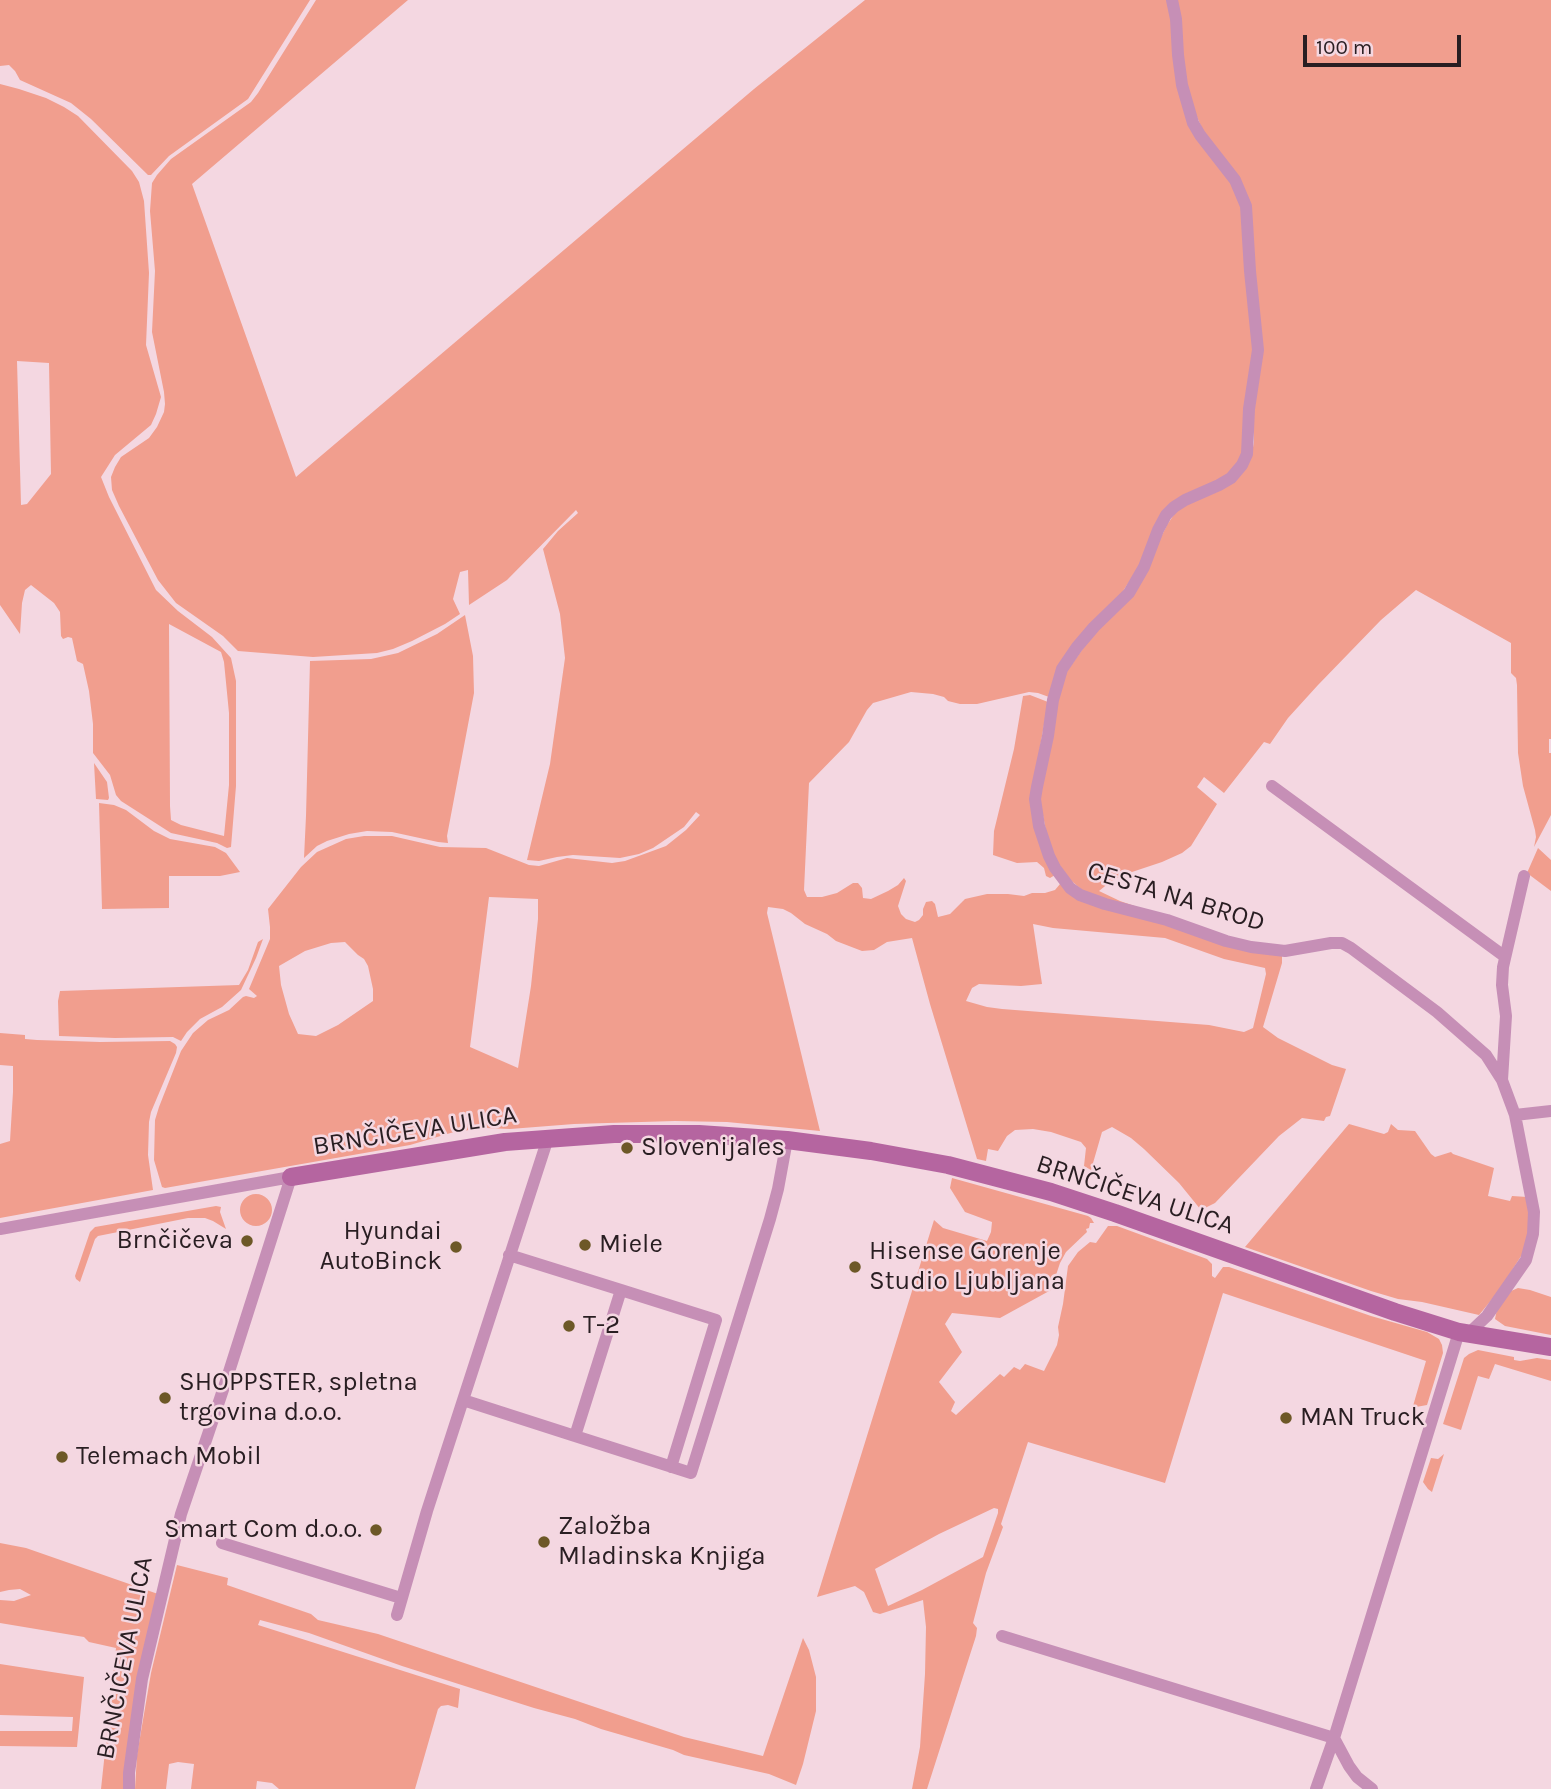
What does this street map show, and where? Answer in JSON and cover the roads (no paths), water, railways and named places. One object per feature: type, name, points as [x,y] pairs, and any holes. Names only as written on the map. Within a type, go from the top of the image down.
[{"type":"street","name":"CESTA NA BROD","points":[[1172,0],[1182,85],[1193,123],[1235,180],[1246,206],[1258,350],[1249,409],[1247,454],[1231,478],[1185,500],[1166,515],[1144,567],[1129,593],[1077,647],[1062,669],[1053,700],[1035,799],[1039,826],[1049,856],[1059,874],[1070,888],[1080,895],[1251,947],[1285,951],[1342,943],[1437,1012],[1486,1055],[1502,1080],[1515,1115],[1534,1212],[1533,1234],[1526,1260],[1487,1316],[1464,1332]]},
{"type":"street","points":[[1272,786],[1504,956]]},
{"type":"street","points":[[1502,1080],[1506,1030],[1502,985],[1504,956],[1524,876]]},
{"type":"street","points":[[1515,1115],[1551,1111]]},
{"type":"street","name":"BRNČIČEVA ULICA","points":[[0,1229],[505,1142],[654,1133],[787,1140],[948,1165],[1051,1192],[1395,1312],[1464,1332],[1551,1347]]},
{"type":"street","name":"BRNČIČEVA ULICA","points":[[397,1615],[548,1138]]},
{"type":"street","points":[[463,1400],[691,1473],[770,1219],[787,1140]]},
{"type":"street","name":"BRNČIČEVA ULICA","points":[[129,1789],[142,1679],[181,1514],[291,1177]]},
{"type":"street","points":[[509,1255],[716,1320],[671,1467]]},
{"type":"street","points":[[575,1436],[621,1290]]},
{"type":"street","points":[[1316,1789],[1464,1332]]},
{"type":"street","points":[[222,1543],[401,1598]]},
{"type":"street","points":[[1002,1636],[1334,1738],[1357,1777],[1372,1789]]},
{"type":"place","name":"Slovenijales","points":[[627,1148]]},
{"type":"place","name":"Brnčičeva","points":[[247,1241]]},
{"type":"place","name":"Miele","points":[[585,1245]]},
{"type":"place","name":"Hyundai AutoBinck","points":[[456,1247]]},
{"type":"place","name":"Hisense Gorenje Studio Ljubljana","points":[[855,1267]]},
{"type":"place","name":"T-2","points":[[569,1326]]},
{"type":"place","name":"SHOPPSTER, spletna trgovina d.o.o.","points":[[165,1398]]},
{"type":"place","name":"MAN Truck","points":[[1286,1418]]},
{"type":"place","name":"Telemach Mobil","points":[[62,1457]]},
{"type":"place","name":"Smart Com d.o.o.","points":[[376,1530]]},
{"type":"place","name":"Založba Mladinska Knjiga","points":[[544,1542]]}]
